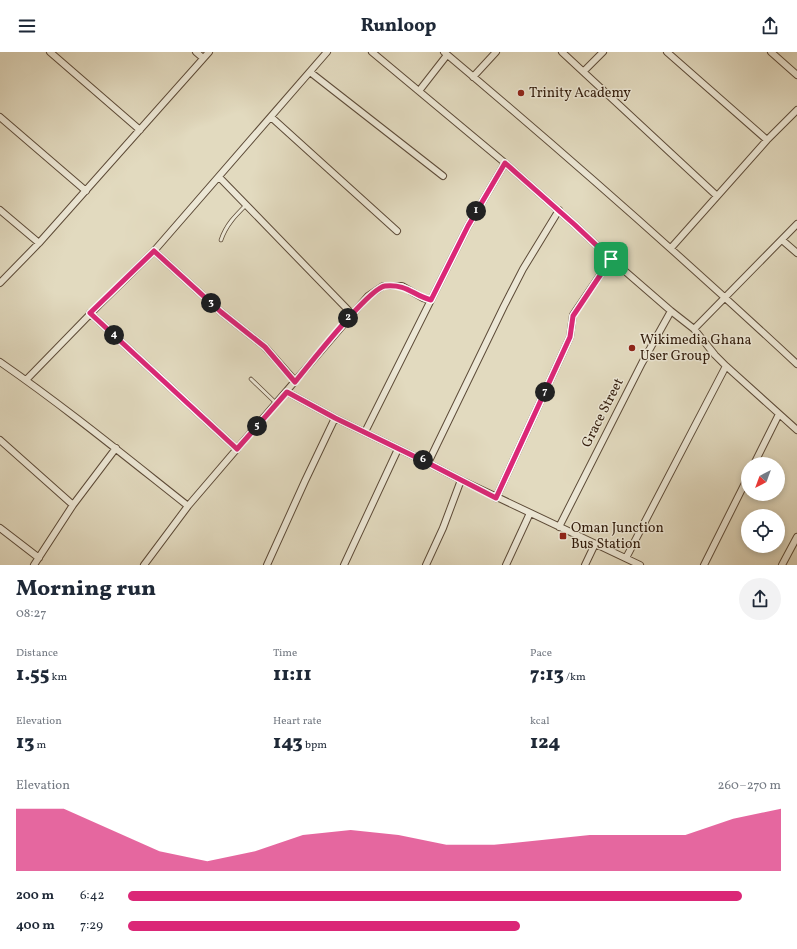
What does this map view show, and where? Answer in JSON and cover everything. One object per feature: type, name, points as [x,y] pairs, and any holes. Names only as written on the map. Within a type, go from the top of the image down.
[{"type":"street","points":[[50,52],[140,130]]},
{"type":"street","points":[[196,52],[203,58]]},
{"type":"street","points":[[0,283],[39,243],[209,52]]},
{"type":"street","points":[[26,380],[90,313],[154,251],[327,52]]},
{"type":"street","points":[[372,52],[505,163],[611,259],[694,329],[726,366],[797,430]]},
{"type":"street","points":[[473,77],[496,52]]},
{"type":"street","points":[[562,52],[717,196]]},
{"type":"street","points":[[584,71],[603,52]]},
{"type":"street","points":[[667,52],[767,140]]},
{"type":"street","points":[[771,52],[797,75]]},
{"type":"street","points":[[419,90],[446,53],[572,161],[725,297],[797,364]]},
{"type":"street","points":[[310,72],[442,176]]},
{"type":"street","points":[[670,248],[767,140],[797,110]]},
{"type":"street","points":[[0,117],[86,191]]},
{"type":"street","points":[[271,117],[397,231]]},
{"type":"street","points":[[364,432],[468,226],[505,163]]},
{"type":"street","points":[[219,177],[352,314]]},
{"type":"street","points":[[0,210],[39,243]]},
{"type":"street","points":[[428,463],[523,269],[558,210]]},
{"type":"street","points":[[694,329],[797,224]]},
{"type":"street","points":[[782,240],[797,253]]},
{"type":"street","points":[[154,251],[221,312],[265,347],[295,382]]},
{"type":"street","points":[[496,498],[570,337],[573,316],[611,259]]},
{"type":"street","points":[[144,565],[188,506],[368,296],[383,286],[402,286],[423,298],[431,300]]},
{"type":"street","name":"Grace Street","points":[[559,527],[642,363],[671,311]]},
{"type":"street","points":[[90,313],[237,449]]},
{"type":"street","points":[[0,362],[116,448],[188,506]]},
{"type":"street","points":[[626,558],[726,366]]},
{"type":"street","points":[[287,392],[335,418],[496,498],[640,565]]},
{"type":"street","points":[[758,457],[779,414]]},
{"type":"street","points":[[267,565],[335,418]]},
{"type":"street","points":[[0,440],[73,506]]},
{"type":"street","points":[[34,565],[73,506],[116,448]]},
{"type":"street","points":[[344,565],[398,449]]},
{"type":"street","points":[[426,565],[443,528],[461,480]]},
{"type":"street","points":[[704,565],[741,491]]},
{"type":"street","points":[[506,565],[530,513]]},
{"type":"street","points":[[0,528],[39,558]]},
{"type":"street","points":[[782,565],[797,537]]},
{"type":"street","points":[[585,565],[595,544]]},
{"type":"lane","points":[[221,240],[224,229],[246,206]]},
{"type":"lane","points":[[251,379],[277,404]]},
{"type":"place","name":"Trinity Academy","points":[[521,93]]},
{"type":"place","name":"Wikimedia Ghana User Group","points":[[632,348]]},
{"type":"place","name":"Oman Junction Bus Station","points":[[563,536]]},
{"type":"route","points":[[505,163],[611,259],[573,316],[570,324],[570,337],[496,498],[335,418],[287,392],[237,449],[90,313],[154,251],[221,312],[265,347],[295,382],[368,296],[383,286],[402,286],[423,298],[431,300],[468,226],[505,163]]}]
